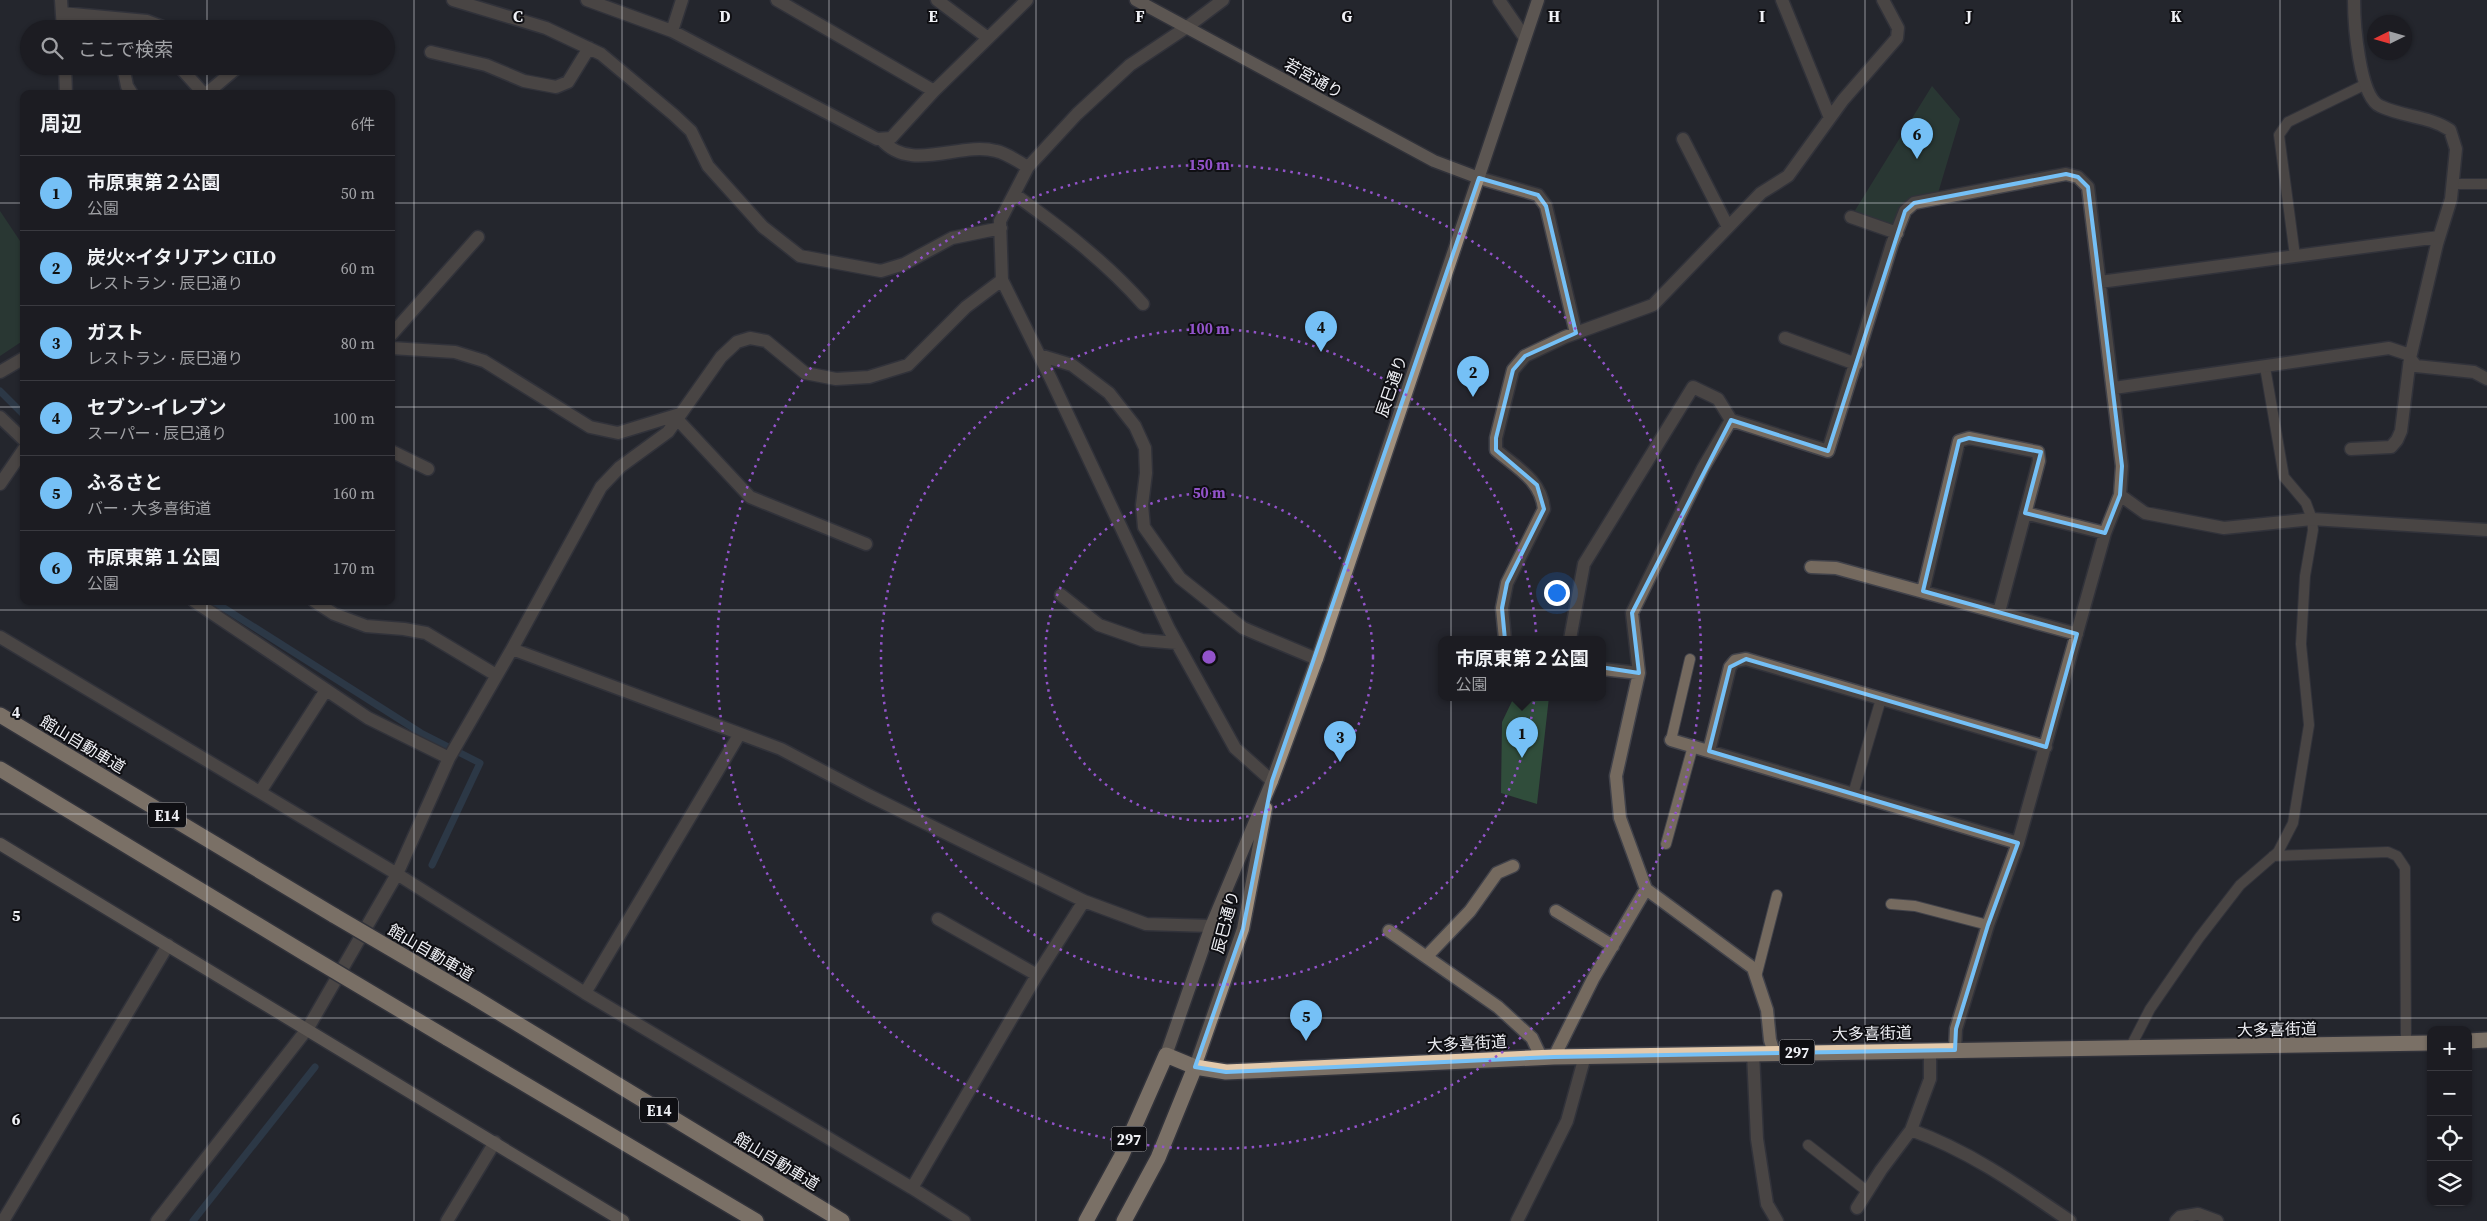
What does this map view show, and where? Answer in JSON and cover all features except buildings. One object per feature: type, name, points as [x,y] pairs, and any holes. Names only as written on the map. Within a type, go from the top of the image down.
[{"type":"highway","name":"館山自動車道","points":[[0,715],[475,998],[842,1221]]},
{"type":"highway","points":[[0,769],[306,954],[756,1221]]},
{"type":"highway","points":[[2472,1041],[2487,1040]]},
{"type":"highway","name":"大多喜街道","points":[[1166,1055],[1195,1067],[1226,1072],[1585,1056],[2427,1043]]},
{"type":"highway","name":"297","points":[[1086,1221],[1121,1157],[1166,1055]]},
{"type":"highway","name":"297","points":[[1124,1221],[1158,1158],[1195,1067]]},
{"type":"street","points":[[61,0],[62,20]]},
{"type":"street","points":[[453,0],[546,28],[602,54],[691,131],[708,166],[762,227],[800,256],[881,271],[904,264],[952,238],[1001,228]]},
{"type":"street","points":[[587,0],[672,31],[877,139],[892,138],[934,91],[1027,0]]},
{"type":"street","points":[[672,31],[682,0]]},
{"type":"street","points":[[778,0],[934,91]]},
{"type":"street","points":[[937,0],[988,38]]},
{"type":"street","name":"若宮通り","points":[[1136,0],[1434,161],[1479,178]]},
{"type":"street","points":[[1223,0],[1187,27],[1130,65],[1077,114],[1028,166],[1000,221],[1002,280],[1176,643],[1235,748],[1272,782]]},
{"type":"street","points":[[1499,0],[1525,38]]},
{"type":"street","name":"辰巳通り","points":[[1166,1055],[1211,926],[1272,782],[1317,658],[1538,0]]},
{"type":"street","points":[[1782,0],[1830,118]]},
{"type":"street","points":[[1505,636],[1502,608],[1507,583],[1544,509],[1542,496],[1537,484],[1496,450],[1496,438],[1513,370],[1525,356],[1576,333],[1653,305],[1761,193],[1788,176],[1843,100],[1897,38],[1898,28],[1883,0]]},
{"type":"street","points":[[2351,449],[2391,446],[2397,440],[2401,431],[2410,358],[2439,237],[2451,199],[2456,150],[2450,130],[2439,122],[2379,106],[2369,95],[2360,63],[2354,0]]},
{"type":"street","points":[[62,13],[100,20]]},
{"type":"street","points":[[431,52],[486,65],[524,81],[556,87],[568,82],[589,48]]},
{"type":"street","points":[[65,75],[66,90]]},
{"type":"street","points":[[125,75],[130,90]]},
{"type":"street","points":[[187,75],[201,90]]},
{"type":"street","points":[[210,90],[227,75]]},
{"type":"street","points":[[880,139],[892,149],[908,156],[996,150],[1028,166]]},
{"type":"street","points":[[1683,139],[1728,226]]},
{"type":"street","points":[[1571,636],[1584,564],[1693,387],[1718,399],[1731,420],[1828,451],[1905,211],[1914,203],[2066,174],[2078,177],[2088,187],[2114,388],[2122,466],[2120,495],[2105,533],[2018,843],[1988,925],[1956,1029],[1955,1050]]},
{"type":"street","points":[[1479,178],[1538,195],[1546,206],[1576,333]]},
{"type":"street","points":[[1014,194],[1068,233],[1120,278],[1143,304]]},
{"type":"street","points":[[1851,217],[1897,233]]},
{"type":"street","points":[[395,330],[478,237]]},
{"type":"street","points":[[2100,282],[2439,237]]},
{"type":"street","points":[[157,1221],[308,1028],[397,874],[449,758],[512,650],[601,487],[620,467],[668,432],[721,357],[738,342],[750,338],[766,341],[805,373],[836,379],[869,377],[908,365],[966,307],[1002,280]]},
{"type":"street","points":[[1785,338],[1856,364]]},
{"type":"street","points":[[395,348],[455,352],[484,361],[590,427],[618,433],[679,416]]},
{"type":"street","points":[[2114,388],[2388,348],[2407,354],[2416,366],[2474,372],[2487,379]]},
{"type":"street","points":[[1039,355],[1072,365],[1109,393],[1135,426],[1144,448],[1144,527],[1180,578],[1243,628],[1317,658]]},
{"type":"street","points":[[0,372],[20,360]]},
{"type":"street","points":[[679,416],[750,497],[866,544]]},
{"type":"street","points":[[0,417],[20,436]]},
{"type":"street","points":[[1731,420],[1703,468],[1632,613],[1639,673],[1616,776],[1620,818],[1646,889],[1753,968],[1767,1010],[1774,1053]]},
{"type":"street","points":[[1923,592],[1959,441],[1969,438],[2038,452],[2039,461],[1999,612]]},
{"type":"street","points":[[395,453],[428,469]]},
{"type":"street","points":[[0,484],[20,455]]},
{"type":"street","points":[[2120,495],[2145,512],[2224,528],[2312,519],[2487,530]]},
{"type":"street","points":[[2025,513],[2105,533]]},
{"type":"street","points":[[1811,567],[1836,568],[2077,634]]},
{"type":"street","points":[[1060,596],[1099,625],[1142,640],[1176,643]]},
{"type":"street","points":[[200,605],[368,718],[449,758]]},
{"type":"street","points":[[320,605],[334,614],[366,626],[426,633],[496,675]]},
{"type":"street","points":[[0,637],[397,874],[585,993],[964,1221]]},
{"type":"street","points":[[512,650],[781,749],[868,795],[1084,901],[1146,924],[1211,926]]},
{"type":"street","points":[[1709,751],[1730,667],[1735,661],[1746,659],[2046,747]]},
{"type":"street","points":[[1606,669],[1639,673]]},
{"type":"street","points":[[260,792],[326,690]]},
{"type":"street","points":[[585,993],[738,734]]},
{"type":"street","points":[[1671,740],[2018,843]]},
{"type":"street","name":"辰巳通り","points":[[1195,1067],[1243,929],[1272,782]]},
{"type":"street","points":[[0,844],[308,1028],[623,1221]]},
{"type":"street","points":[[1426,957],[1470,910],[1497,873],[1513,866]]},
{"type":"street","points":[[1388,931],[1498,1007],[1532,1038],[1548,1057],[1646,889]]},
{"type":"street","points":[[912,1188],[1084,901]]},
{"type":"street","points":[[1556,910],[1612,946]]},
{"type":"street","points":[[938,919],[1038,975]]},
{"type":"street","points":[[3,1221],[168,945]]},
{"type":"street","points":[[1857,1208],[1911,1130],[1930,1079],[1930,1050]]},
{"type":"street","points":[[1754,1053],[1757,1140],[1767,1204],[1778,1221]]},
{"type":"street","points":[[1517,1221],[1567,1121],[1585,1056]]},
{"type":"street","points":[[1911,1130],[1943,1141],[1998,1171],[2070,1221]]},
{"type":"street","points":[[447,1221],[494,1142]]},
{"type":"street","points":[[2176,1221],[2180,1217],[2198,1214],[2216,1221]]},
{"type":"lane","points":[[2295,256],[2279,135],[2288,122],[2366,84]]},
{"type":"lane","points":[[2452,184],[2487,184]]},
{"type":"lane","points":[[2130,1048],[2150,1010],[2199,938],[2240,885],[2278,852],[2293,823],[2309,725],[2301,644],[2305,576],[2314,530],[2306,503],[2284,477],[2265,367]]},
{"type":"lane","points":[[1671,740],[1690,659]]},
{"type":"lane","points":[[1853,794],[1881,698]]},
{"type":"lane","points":[[1666,844],[1693,746]]},
{"type":"lane","points":[[2273,856],[2388,852],[2397,856],[2405,868],[2406,1044]]},
{"type":"lane","points":[[1756,977],[1777,895]]},
{"type":"lane","points":[[1891,904],[1915,906],[1988,925]]},
{"type":"lane","points":[[1808,1145],[1868,1192]]},
{"type":"highlighted area","points":[[2066,174],[2078,177],[2088,187],[2122,466],[2120,495],[2105,533],[2025,513],[2041,452],[1969,438],[1959,441],[1923,591],[2077,634],[2046,747],[1746,659],[1730,667],[1709,751],[2018,843],[1988,925],[1956,1029],[1955,1050],[1554,1057],[1226,1072],[1195,1067],[1243,929],[1272,781],[1479,178],[1538,195],[1546,206],[1576,333],[1525,356],[1513,370],[1496,438],[1496,450],[1537,485],[1544,509],[1507,583],[1502,608],[1505,640],[1515,654],[1639,673],[1632,613],[1731,420],[1828,451],[1905,211],[1914,203]]},
{"type":"green space","points":[[1932,86],[1960,119],[1936,200],[1914,203],[1897,233],[1851,217]]},
{"type":"green space","points":[[0,211],[20,241],[20,343],[0,356]]},
{"type":"green space","points":[[1512,701],[1549,701],[1537,804],[1501,793],[1502,722]]},
{"type":"waterway","points":[[0,391],[20,411]]},
{"type":"waterway","points":[[219,605],[421,733],[480,763],[432,865]]},
{"type":"waterway","points":[[193,1221],[315,1067]]},
{"type":"place","name":"市原東第１公園","points":[[1917,159]]},
{"type":"place","name":"セブン-イレブン","points":[[1321,352]]},
{"type":"place","name":"炭火×イタリアン CILO","points":[[1473,397]]},
{"type":"place","name":"市原東第２公園","points":[[1522,758]]},
{"type":"place","name":"ガスト","points":[[1340,762]]},
{"type":"place","name":"ふるさと","points":[[1306,1041]]}]
